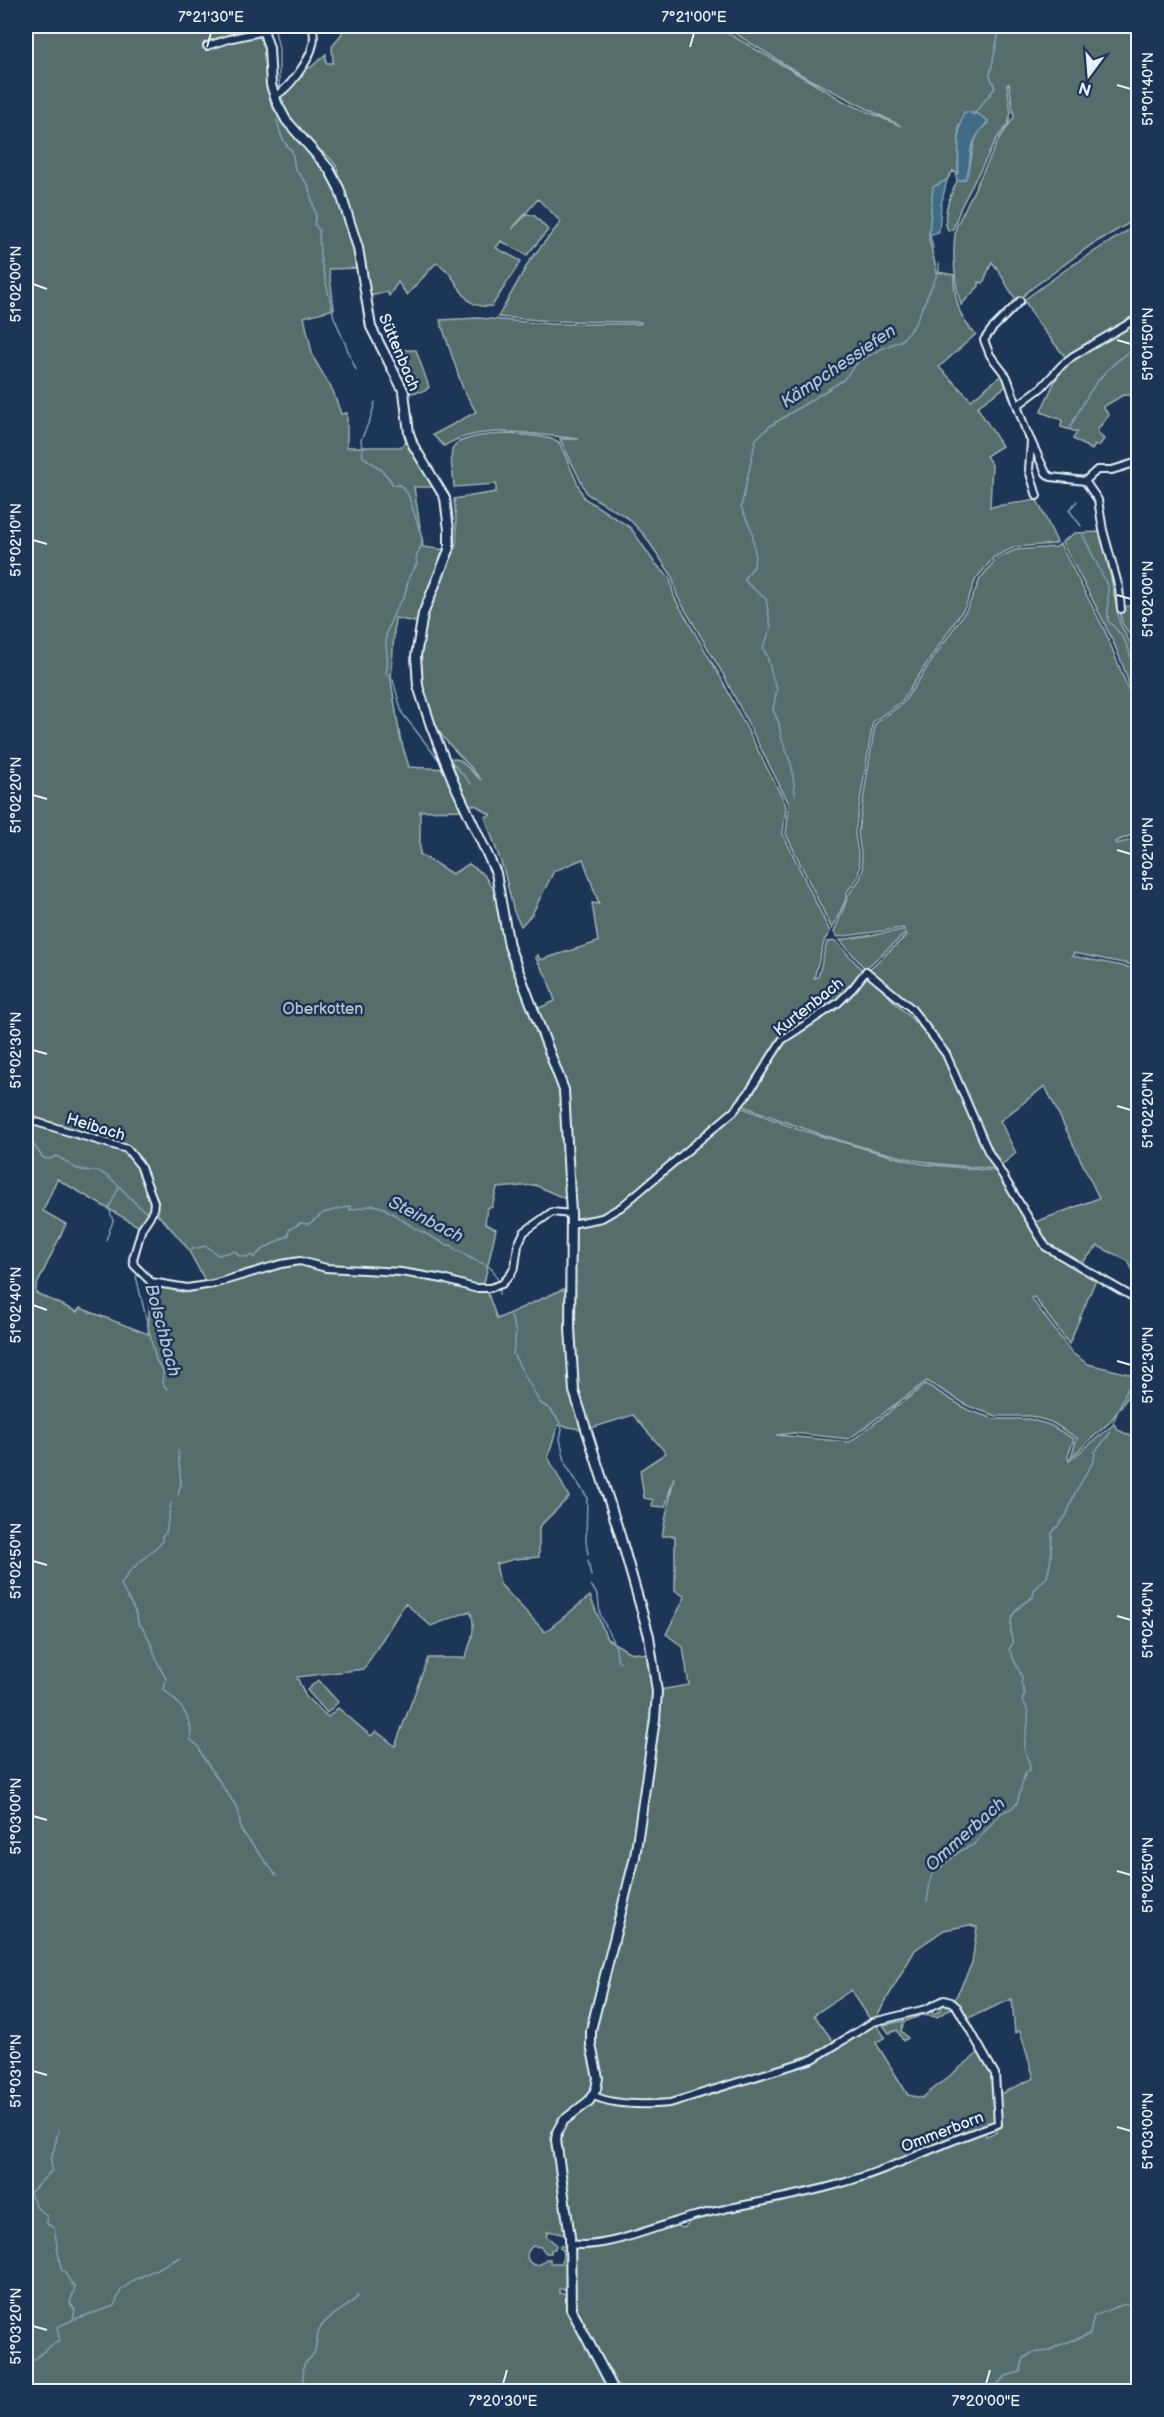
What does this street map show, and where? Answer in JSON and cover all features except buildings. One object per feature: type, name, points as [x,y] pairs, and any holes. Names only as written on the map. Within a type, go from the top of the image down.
[{"type":"street","points":[[274,96],[282,93],[307,59],[314,44],[312,26]]},
{"type":"street","name":"Süttenbach","points":[[207,46],[263,28],[270,52],[274,96],[286,120],[326,165],[339,188],[358,248],[371,327],[404,392],[409,433],[413,445],[444,494],[450,537],[449,552],[426,602],[417,644],[416,675],[422,700],[454,783],[493,866],[508,941],[564,1090],[571,1214]]},
{"type":"street","points":[[1020,301],[992,328],[984,340],[990,355],[1007,377],[1031,441],[1046,473],[1051,477],[1085,481],[1098,500],[1103,530],[1119,588],[1121,609]]},
{"type":"street","points":[[1018,405],[1041,387],[1073,356],[1138,318]]},
{"type":"street","points":[[1031,441],[1029,470],[1037,496]]},
{"type":"street","points":[[1085,481],[1097,470],[1112,470],[1138,462]]},
{"type":"street","name":"Kurtenbach","points":[[571,1224],[602,1218],[621,1207],[734,1111],[782,1040],[838,1003],[866,971],[911,1008],[946,1054],[988,1151],[1046,1247],[1138,1300]]},
{"type":"street","name":"Heibach","points":[[26,1119],[128,1149],[140,1165],[154,1202],[153,1211],[142,1228],[133,1259],[134,1265],[154,1283],[194,1288],[300,1261],[326,1268],[407,1273],[474,1288],[490,1288],[502,1284],[512,1274],[520,1241],[529,1227],[552,1212],[571,1214]]},
{"type":"street","points":[[571,1214],[570,1307],[574,1391],[649,1636],[657,1692],[635,1857],[591,2030],[591,2045],[597,2078],[594,2096],[567,2117],[559,2127],[556,2136],[571,2244],[572,2313],[615,2391]]},
{"type":"street","name":"Ommerborn","points":[[571,2244],[611,2240],[704,2214],[800,2195],[850,2181],[998,2124],[995,2074],[955,2004],[944,2000],[926,2009],[873,2022],[813,2059],[670,2103],[648,2105],[594,2096]]},
{"type":"green space","name":"Oberkotten","points":[[26,26],[257,26],[267,48],[274,104],[285,122],[316,156],[339,188],[361,268],[329,269],[334,309],[304,317],[313,357],[333,391],[341,414],[347,413],[347,447],[400,447],[410,438],[415,453],[438,487],[414,487],[423,547],[448,550],[426,599],[420,623],[395,618],[391,680],[400,737],[409,767],[446,769],[464,810],[420,811],[420,854],[452,874],[469,864],[484,875],[491,886],[499,886],[505,937],[561,1084],[568,1161],[572,1149],[568,1089],[537,1009],[555,1001],[547,977],[535,957],[538,955],[540,960],[598,942],[592,903],[599,904],[583,859],[554,871],[532,914],[521,926],[514,912],[504,871],[485,817],[491,815],[477,806],[465,803],[446,757],[460,760],[481,780],[437,728],[427,704],[421,673],[421,641],[428,609],[435,588],[453,555],[457,539],[454,499],[496,492],[496,484],[454,487],[452,450],[462,441],[489,435],[538,436],[559,442],[584,498],[631,528],[654,562],[670,578],[674,597],[720,676],[786,805],[783,834],[830,932],[825,939],[814,978],[818,977],[827,942],[836,941],[863,971],[852,987],[837,1000],[783,1036],[737,1105],[702,1138],[741,1107],[797,1129],[894,1157],[923,1164],[996,1171],[1007,1184],[1045,1248],[1096,1279],[1069,1344],[1034,1297],[1031,1298],[1072,1353],[1088,1364],[1138,1376],[1138,1383],[1109,1423],[1071,1457],[1077,1438],[1051,1422],[1030,1416],[996,1416],[968,1406],[927,1381],[849,1439],[793,1433],[776,1435],[850,1442],[926,1384],[968,1410],[995,1419],[1029,1419],[1050,1425],[1074,1439],[1068,1456],[1069,1461],[1114,1424],[1118,1430],[1135,1438],[1138,1437],[1138,2391],[618,2391],[575,2312],[574,2249],[624,2240],[671,2224],[684,2228],[692,2219],[746,2205],[806,2196],[856,2180],[984,2130],[986,2136],[997,2132],[998,2125],[913,2153],[868,2174],[803,2193],[693,2215],[611,2239],[578,2243],[573,2238],[559,2134],[566,2123],[593,2096],[566,2115],[558,2128],[555,2154],[567,2224],[566,2235],[548,2231],[546,2236],[556,2244],[555,2249],[551,2250],[551,2253],[546,2253],[541,2247],[533,2246],[527,2255],[530,2262],[537,2265],[546,2259],[550,2259],[550,2263],[562,2263],[563,2250],[560,2245],[567,2247],[568,2279],[566,2289],[559,2289],[559,2293],[567,2293],[571,2316],[613,2391],[26,2391]],"holes":[[[57,1179],[143,1229],[155,1211],[186,1246],[207,1284],[190,1287],[151,1281],[148,1334],[80,1308],[77,1312],[36,1293],[36,1287],[66,1224],[43,1211]],[[535,1185],[570,1201],[575,1330],[571,1339],[571,1352],[570,1286],[497,1319],[484,1283],[496,1229],[485,1224],[487,1208],[492,1207],[497,1188]],[[633,1415],[666,1453],[640,1470],[644,1498],[653,1500],[652,1506],[665,1507],[674,1477],[662,1536],[675,1536],[675,1590],[685,1597],[666,1634],[683,1647],[689,1685],[660,1690],[660,1710],[638,1857],[622,1926],[595,2020],[593,2045],[600,2090],[596,2082],[589,2034],[634,1857],[640,1823],[655,1699],[652,1655],[629,1652],[607,1639],[590,1596],[545,1632],[500,1584],[496,1564],[515,1559],[539,1557],[539,1527],[569,1497],[548,1457],[558,1425],[585,1430]],[[405,1603],[431,1626],[470,1611],[473,1629],[465,1658],[428,1658],[395,1746],[376,1731],[371,1736],[338,1708],[328,1717],[306,1697],[297,1677],[364,1669]],[[970,1925],[977,1927],[972,1963],[955,1999],[966,2019],[1012,1999],[1015,2033],[1020,2031],[1034,2078],[998,2095],[997,2073],[982,2050],[922,2098],[908,2095],[876,2043],[885,2037],[874,2021],[915,1950],[944,1930]],[[851,1990],[872,2022],[836,2045],[814,2015]]]},
{"type":"green space","points":[[347,26],[716,26],[847,103],[901,126],[805,77],[723,26],[1138,26],[1138,218],[1091,245],[1027,292],[1018,302],[992,262],[983,283],[979,282],[979,286],[961,305],[954,266],[956,227],[998,141],[1014,117],[1009,84],[1007,85],[1011,113],[1008,124],[996,140],[961,207],[953,229],[948,231],[945,219],[949,199],[957,181],[965,179],[974,143],[987,124],[959,125],[958,174],[953,171],[947,180],[933,187],[929,239],[937,272],[954,275],[959,308],[965,322],[976,334],[939,367],[971,400],[1003,374],[1009,384],[977,407],[1002,446],[986,456],[992,465],[990,507],[1037,500],[1057,542],[1015,547],[994,557],[976,579],[965,607],[901,702],[873,722],[855,833],[860,867],[858,877],[847,892],[832,929],[786,834],[789,804],[723,674],[677,596],[672,576],[645,536],[628,518],[587,494],[560,439],[579,439],[528,433],[492,432],[475,434],[444,446],[433,435],[476,412],[463,389],[440,320],[478,318],[551,324],[640,324],[641,322],[552,321],[498,317],[530,260],[561,222],[538,199],[512,229],[527,214],[535,216],[548,230],[527,255],[501,241],[496,248],[521,261],[492,306],[481,306],[466,298],[451,275],[436,263],[407,295],[398,282],[389,296],[387,292],[370,296],[354,221],[336,173],[338,170],[330,159],[297,128],[280,97],[301,71],[311,67],[326,54],[326,63],[333,63],[332,47]]},
{"type":"green space","points":[[1138,224],[1138,314],[1082,346],[1066,358],[1038,323],[1024,300],[1068,268]]},
{"type":"green space","points":[[1138,321],[1138,396],[1123,395],[1103,407],[1109,415],[1098,429],[1098,433],[1104,439],[1092,450],[1073,439],[1077,432],[1061,427],[1062,420],[1041,412],[1042,408],[1059,374],[1074,358]]},
{"type":"green space","points":[[401,350],[416,350],[429,387],[425,391],[411,393],[396,358],[397,353]]},
{"type":"green space","points":[[1102,532],[1120,624],[1138,657],[1138,729],[1128,680],[1119,656],[1062,542],[1075,533]]},
{"type":"green space","points":[[1060,544],[1105,631],[1134,704],[1138,740],[1137,833],[1115,842],[1116,844],[1138,838],[1138,966],[1074,953],[1072,956],[1138,969],[1138,1274],[1133,1271],[1128,1261],[1098,1246],[1082,1263],[1097,1276],[1046,1245],[1033,1223],[1099,1198],[1045,1086],[1000,1121],[1016,1153],[998,1168],[943,1044],[918,1013],[867,971],[907,935],[906,933],[865,969],[840,940],[904,930],[903,928],[838,937],[834,932],[849,894],[860,879],[863,869],[858,833],[875,724],[903,703],[967,609],[980,579],[996,559],[1015,550],[1056,547]]},
{"type":"green space","points":[[1116,587],[1121,607],[1138,605],[1138,648],[1122,623]]},
{"type":"green space","points":[[865,973],[923,1030],[941,1052],[994,1169],[929,1163],[875,1151],[744,1106],[784,1042],[802,1028],[843,1004]]},
{"type":"green space","points":[[318,1680],[338,1702],[327,1713],[307,1690]]},
{"type":"green space","points":[[948,2003],[953,2007],[937,2017],[922,2015],[904,2022],[901,2031],[908,2038],[903,2041],[897,2030],[889,2033],[883,2025],[903,2021],[906,2017],[930,2011],[934,2014],[941,2010],[942,2004]]},
{"type":"water","points":[[964,112],[978,114],[988,121],[978,134],[971,150],[965,179],[957,181],[959,134]]},
{"type":"water","points":[[947,180],[941,205],[939,232],[929,235],[933,187]]},
{"type":"waterway","points":[[26,31],[34,26]]},
{"type":"waterway","points":[[274,26],[279,49],[279,88]]},
{"type":"waterway","name":"Kämpchessiefen","points":[[973,115],[995,88],[990,75],[1000,26]]},
{"type":"waterway","points":[[277,120],[282,137],[292,151],[295,169],[308,185],[316,216],[314,224],[319,230],[320,257],[334,317],[356,370]]},
{"type":"waterway","name":"Kämpchessiefen","points":[[930,235],[933,248]]},
{"type":"waterway","name":"Kämpchessiefen","points":[[795,794],[792,767],[773,710],[777,688],[763,648],[771,628],[766,599],[744,578],[754,567],[755,553],[752,531],[741,507],[756,439],[770,426],[843,380],[859,361],[902,340],[915,324],[939,270],[939,263]]},
{"type":"waterway","points":[[1070,428],[1083,403],[1105,372],[1138,347]]},
{"type":"waterway","points":[[375,402],[361,440],[363,457],[380,469],[393,485],[400,485],[408,494],[423,541],[416,558],[417,564],[409,577],[404,598],[395,611],[388,630],[386,673],[393,680],[402,713],[438,759]]},
{"type":"waterway","points":[[1077,501],[1069,510],[1081,526]]},
{"type":"waterway","points":[[1083,535],[1108,587],[1108,621],[1120,633],[1126,644],[1133,672],[1138,680]]},
{"type":"waterway","points":[[450,760],[471,784]]},
{"type":"waterway","name":"Steinbach","points":[[26,1141],[34,1145],[43,1158],[50,1159],[56,1156],[73,1167],[97,1171],[107,1176],[146,1212]]},
{"type":"waterway","name":"Bolschbach","points":[[106,1240],[113,1221],[109,1208],[119,1187]]},
{"type":"waterway","name":"Steinbach","points":[[156,1215],[166,1222],[189,1250],[206,1246],[218,1255],[235,1251],[239,1256],[251,1255],[254,1258],[265,1248],[289,1235],[289,1230],[300,1223],[309,1224],[323,1213],[350,1206],[350,1210],[374,1205],[384,1208],[413,1227],[447,1245],[452,1245],[455,1250],[486,1265],[493,1271],[498,1281]]},
{"type":"waterway","name":"Bolschbach","points":[[136,1276],[156,1360],[163,1371],[162,1383],[167,1389]]},
{"type":"waterway","name":"Steinbach","points":[[499,1290],[499,1295]]},
{"type":"waterway","name":"Steinbach","points":[[511,1316],[516,1332],[513,1354],[540,1403],[550,1409],[559,1421],[562,1429],[560,1439],[566,1465],[587,1497],[588,1554]]},
{"type":"waterway","name":"Ommerbach","points":[[1113,1423],[1133,1380]]},
{"type":"waterway","name":"Ommerbach","points":[[927,1901],[931,1876],[960,1851],[973,1845],[1001,1813],[1017,1803],[1025,1774],[1030,1769],[1025,1751],[1028,1719],[1026,1706],[1022,1700],[1025,1694],[1021,1683],[1022,1677],[1009,1649],[1013,1644],[1011,1622],[1015,1611],[1033,1597],[1034,1590],[1047,1577],[1051,1558],[1052,1533],[1066,1516],[1075,1493],[1094,1460],[1095,1452],[1111,1432]]},
{"type":"waterway","name":"Bolschbach","points":[[178,1451],[181,1483],[178,1495]]},
{"type":"waterway","name":"Bolschbach","points":[[171,1503],[166,1533],[162,1536],[162,1542],[130,1571],[121,1584],[166,1678],[164,1690],[184,1711],[190,1725],[190,1739],[198,1746],[238,1809],[241,1830],[276,1875]]},
{"type":"waterway","name":"Steinbach","points":[[588,1560],[591,1576]]},
{"type":"waterway","name":"Steinbach","points":[[591,1585],[598,1596],[600,1614],[616,1648],[620,1663]]},
{"type":"waterway","points":[[30,2193],[52,2170],[51,2160],[59,2129]]},
{"type":"waterway","points":[[26,2186],[37,2208],[47,2216],[47,2224],[54,2228],[61,2269],[75,2288],[70,2303],[75,2310],[73,2320],[57,2327],[60,2341],[50,2346],[26,2366]]},
{"type":"waterway","points":[[75,2319],[114,2306],[121,2290],[134,2280],[181,2257]]},
{"type":"waterway","points":[[302,2392],[304,2364],[315,2350],[318,2332],[329,2318],[358,2296]]},
{"type":"waterway","points":[[989,2392],[1006,2376],[1020,2372],[1024,2358],[1032,2353],[1049,2351],[1090,2334],[1094,2316],[1120,2306],[1138,2303]]}]
